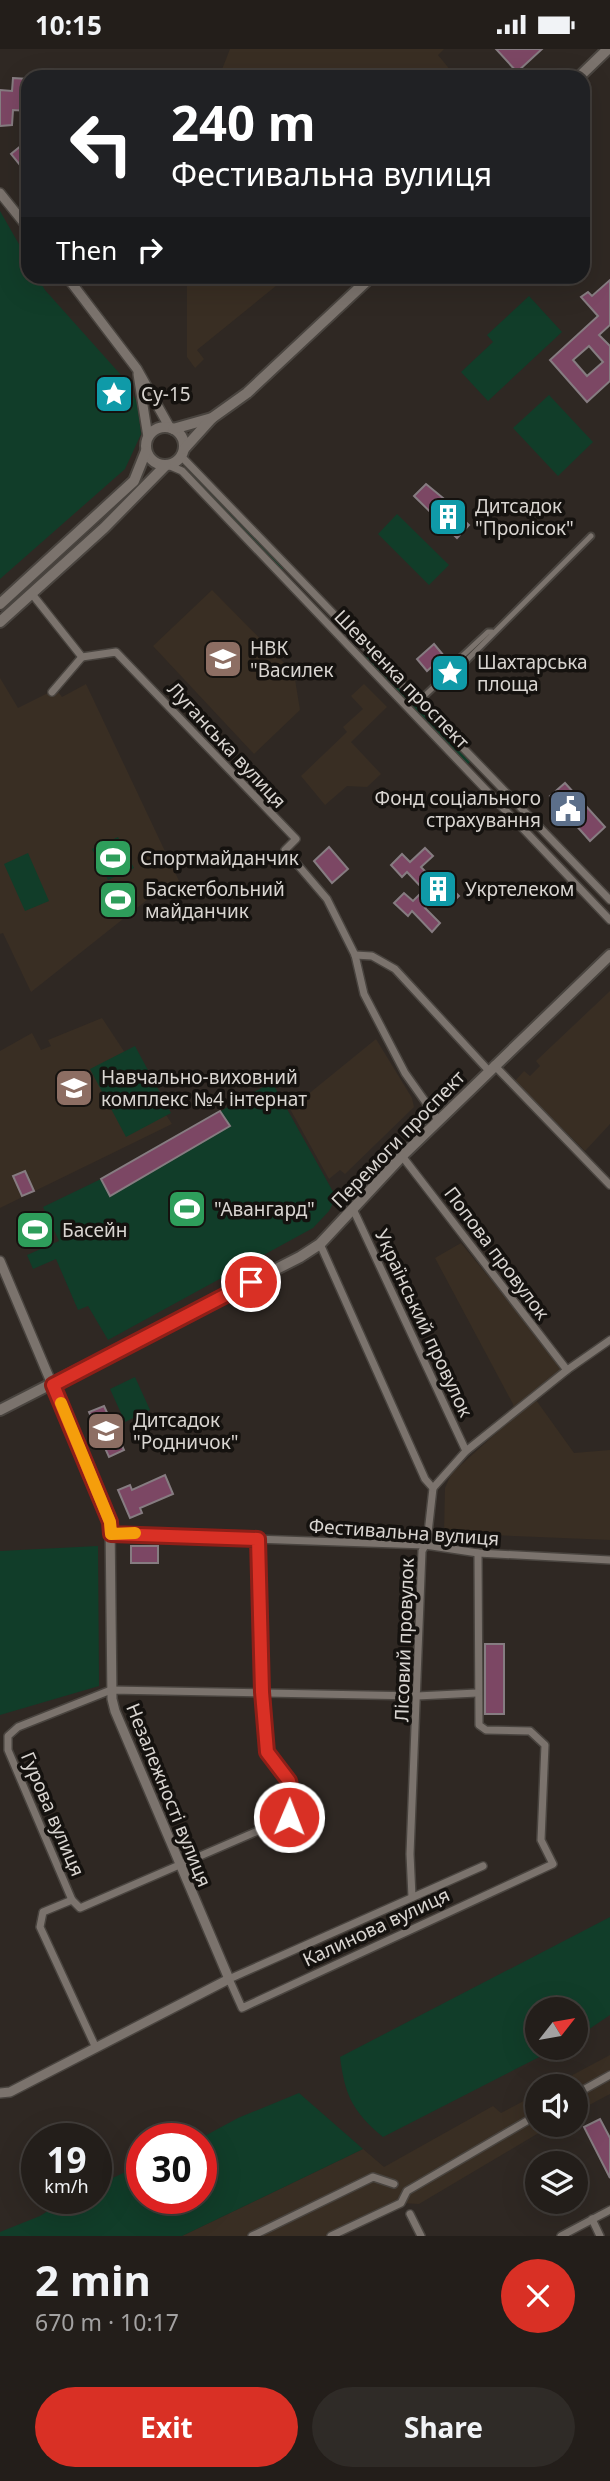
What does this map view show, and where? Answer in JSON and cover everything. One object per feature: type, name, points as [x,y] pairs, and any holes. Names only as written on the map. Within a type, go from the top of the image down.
[{"type":"main road","points":[[586,70],[608,49]]},
{"type":"main road","points":[[0,622],[182,452],[212,418],[254,386],[363,284]]},
{"type":"main road","points":[[0,604],[134,481],[146,451],[148,437],[158,428],[172,428],[212,418]]},
{"type":"main road","points":[[172,428],[180,435],[182,452]]},
{"type":"main road","points":[[146,451],[157,464],[167,465]]},
{"type":"main road","name":"Перемоги проспект","points":[[0,1410],[300,1258],[320,1244],[402,1156],[610,955]]},
{"type":"street","points":[[0,193],[21,219]]},
{"type":"street","points":[[72,284],[137,369],[172,428]]},
{"type":"street","points":[[137,369],[148,437]]},
{"type":"street","name":"Шевченка проспект","points":[[182,452],[610,900]]},
{"type":"street","name":"Шевченка проспект","points":[[167,465],[182,471],[610,920]]},
{"type":"street","points":[[461,662],[488,632],[492,632],[591,536]]},
{"type":"street","points":[[32,594],[82,657],[52,692]]},
{"type":"street","name":"Луганська вулиця","points":[[82,657],[116,652],[296,839],[285,850],[327,899],[355,955],[363,994],[405,1073],[439,1121]]},
{"type":"street","points":[[420,700],[438,683]]},
{"type":"street","points":[[355,955],[372,956],[395,969],[610,1185]]},
{"type":"street","name":"Попова провулок","points":[[402,1156],[567,1370]]},
{"type":"street","name":"Український провулок","points":[[352,1209],[466,1451]]},
{"type":"street","points":[[320,1244],[425,1479],[433,1488],[466,1451],[567,1370],[610,1340]]},
{"type":"street","name":"Незалежності вулиця","points":[[0,1261],[110,1522],[111,1690],[115,1711],[178,1865],[229,1979]]},
{"type":"street","name":"Лісовий провулок","points":[[412,1896],[410,1854],[422,1551],[433,1488]]},
{"type":"street","name":"Фестивальна вулиця","points":[[111,1534],[425,1545],[478,1553],[610,1560]]},
{"type":"street","points":[[96,2048],[40,1927],[43,1912],[72,1900],[80,1908],[289,1817],[296,1809],[289,1781],[267,1752],[262,1692],[258,1539]]},
{"type":"street","points":[[111,1690],[417,1696],[477,1693],[478,1553]]},
{"type":"street","name":"Гурова вулиця","points":[[72,1900],[6,1741],[18,1727],[111,1690]]},
{"type":"street","name":"Калинова вулиця","points":[[229,1979],[242,2008],[553,1864],[541,1840],[545,1745],[530,1731],[486,1730],[479,1725],[477,1693]]},
{"type":"street","name":"Калинова вулиця","points":[[1,2092],[10,2092],[229,1979],[483,1866]]},
{"type":"street","points":[[588,2087],[610,2075]]},
{"type":"street","points":[[331,2236],[401,2203],[407,2190],[525,2122]]},
{"type":"street","points":[[252,2236],[373,2177],[394,2185]]},
{"type":"street","points":[[561,2236],[610,2210]]},
{"type":"street","points":[[410,2214],[421,2236]]},
{"type":"street","points":[[592,2220],[600,2236]]},
{"type":"shaded area","points":[[230,49],[444,49],[438,55],[450,70],[222,70]]},
{"type":"shaded area","points":[[187,284],[278,284],[197,350],[204,359],[195,368],[187,357]]},
{"type":"shaded area","name":"НВК \"Василек","points":[[212,590],[294,673],[300,710],[254,754],[153,646]]},
{"type":"shaded area","points":[[0,678],[18,708],[56,689],[62,697],[86,684],[180,883],[152,896],[31,992],[3,933],[0,934]]},
{"type":"shaded area","points":[[364,684],[387,707],[351,742],[381,774],[367,787],[347,786],[325,805],[301,776],[347,732],[343,727],[363,709],[351,696]]},
{"type":"shaded area","points":[[610,991],[610,1124],[585,1151],[515,1081],[524,1071],[530,1076],[540,1066],[536,1061]]},
{"type":"shaded area","name":"Навчально-виховний комплекс №4 інтернат","points":[[102,1018],[172,1124],[0,1208],[0,1051],[32,1033],[41,1050],[51,1046],[48,1040]]},
{"type":"shaded area","points":[[376,1039],[412,1098],[414,1107],[345,1174],[340,1170],[329,1179],[290,1109]]},
{"type":"shaded area","points":[[461,1243],[563,1368],[531,1393],[574,1453],[610,1450],[610,1540],[444,1533],[445,1488],[451,1474],[515,1416],[513,1404],[435,1258]]},
{"type":"shaded area","points":[[610,2055],[610,2094],[588,2106],[588,2074],[574,2074]]},
{"type":"shaded area","points":[[525,2100],[525,2137],[532,2137],[419,2204],[401,2203],[330,2236],[182,2236],[363,2149],[384,2167],[493,2106],[501,2113]]},
{"type":"green space","points":[[0,211],[21,248],[21,284],[41,284],[121,375],[137,402],[141,434],[125,469],[0,579]]},
{"type":"green space","points":[[529,296],[562,332],[488,401],[461,372],[493,342],[487,335]]},
{"type":"green space","points":[[549,395],[593,442],[558,476],[513,428]]},
{"type":"green space","points":[[190,467],[285,566],[282,570],[187,471]]},
{"type":"green space","points":[[397,514],[449,565],[429,585],[378,534]]},
{"type":"green space","points":[[366,651],[471,761],[467,765],[363,655]]},
{"type":"green space","name":"Спортмайданчик","points":[[118,837],[134,868],[108,880],[92,849]]},
{"type":"green space","points":[[28,853],[49,901],[25,911],[4,864]]},
{"type":"green space","name":"Баскетбольний майданчик","points":[[120,883],[133,909],[116,918],[103,892]]},
{"type":"green space","points":[[135,1046],[171,1113],[126,1137],[90,1069]]},
{"type":"green space","name":"\"Авангард\"","points":[[272,1082],[336,1197],[329,1211],[313,1228],[108,1340],[88,1306],[78,1310],[56,1259],[33,1269],[27,1255],[59,1241],[43,1207],[101,1179]]},
{"type":"green space","points":[[135,1377],[150,1410],[125,1422],[110,1389]]},
{"type":"green space","points":[[98,1546],[99,1686],[0,1715],[0,1551]]},
{"type":"green space","points":[[610,1917],[610,2015],[588,2030],[588,1997],[525,1997],[525,2060],[534,2060],[383,2137],[364,2119],[352,2101],[344,2082],[340,2057]]},
{"type":"green space","points":[[299,2093],[363,2149],[182,2236],[0,2236],[0,2232],[43,2214],[112,2214],[112,2178],[126,2172],[126,2214],[217,2214],[217,2129]]},
{"type":"building","points":[[496,49],[542,49],[519,70],[515,70]]},
{"type":"building","points":[[13,78],[21,79],[21,111],[13,110],[12,125],[0,126],[0,90],[12,91]]},
{"type":"building","points":[[21,146],[21,164],[20,165],[11,154]]},
{"type":"building","points":[[610,280],[610,325],[599,335],[610,346],[610,381],[587,402],[550,360],[598,316],[581,297],[588,292],[592,296]],"holes":[[[589,346],[603,362],[587,376],[573,360]]]},
{"type":"building","name":"Дитсадок \"Пролісок\"","points":[[426,484],[454,507],[452,509],[469,525],[457,538],[414,496]]},
{"type":"building","points":[[434,644],[444,656],[427,671],[417,659]]},
{"type":"building","points":[[565,783],[605,827],[590,841],[550,796]]},
{"type":"building","points":[[329,847],[348,869],[332,883],[314,861]]},
{"type":"building","name":"Укртелеком","points":[[425,848],[433,856],[421,867],[441,888],[446,883],[459,896],[449,905],[438,894],[425,908],[440,923],[432,932],[412,911],[408,916],[394,903],[404,893],[413,901],[424,890],[407,872],[402,877],[391,865],[402,854],[410,862]]},
{"type":"building","points":[[220,1111],[230,1126],[110,1196],[101,1179]]},
{"type":"building","points":[[25,1171],[34,1191],[22,1196],[13,1176]]},
{"type":"building","name":"Дитсадок \"Родничок\"","points":[[104,1406],[124,1450],[109,1457],[89,1412]]},
{"type":"building","points":[[165,1475],[173,1494],[140,1508],[142,1513],[130,1518],[118,1490],[130,1485],[132,1490]]},
{"type":"building","points":[[131,1546],[158,1546],[158,1563],[131,1563]]},
{"type":"building","points":[[485,1644],[504,1644],[504,1714],[485,1714]]},
{"type":"building","points":[[600,2119],[610,2138],[610,2178],[588,2135],[588,2125]]},
{"type":"slow traffic","points":[[61,1403],[110,1522],[111,1534],[135,1533]]},
{"type":"place","name":"Су-15","points":[[114,394]]},
{"type":"place","name":"Дитсадок \"Пролісок\"","points":[[448,517]]},
{"type":"place","name":"НВК \"Василек","points":[[223,659]]},
{"type":"place","name":"Шахтарська площа","points":[[450,673]]},
{"type":"place","name":"Фонд соціального страхування","points":[[568,809]]},
{"type":"place","name":"Спортмайданчик","points":[[113,858]]},
{"type":"place","name":"Укртелеком","points":[[438,889]]},
{"type":"place","name":"Баскетбольний майданчик","points":[[118,900]]},
{"type":"place","name":"Навчально-виховний комплекс №4 інтернат","points":[[74,1088]]},
{"type":"place","name":"\"Авангард\"","points":[[187,1209]]},
{"type":"place","name":"Басейн","points":[[35,1230]]},
{"type":"place","name":"Дитсадок \"Родничок\"","points":[[106,1431]]},
{"type":"route","points":[[251,1282],[53,1385],[110,1522],[111,1534],[258,1539],[262,1692],[267,1752],[289,1781],[296,1809],[289,1817]]}]
